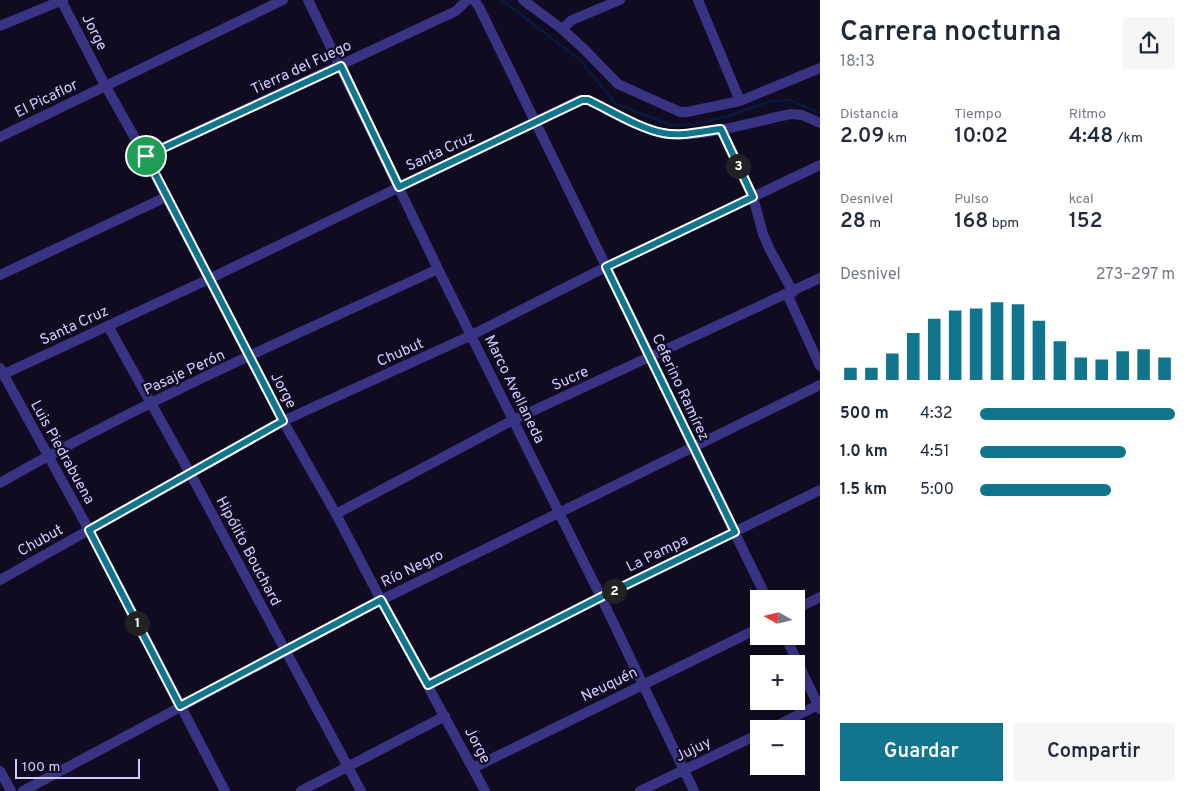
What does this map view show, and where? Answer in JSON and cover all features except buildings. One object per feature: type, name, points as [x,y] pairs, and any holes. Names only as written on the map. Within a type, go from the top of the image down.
[{"type":"street","name":"Jorge","points":[[62,0],[106,85],[146,156],[283,421],[336,514],[485,791]]},
{"type":"street","points":[[0,26],[62,0]]},
{"type":"street","name":"El Picaflor","points":[[0,137],[283,0]]},
{"type":"street","name":"Marco Avellaneda","points":[[308,0],[438,269],[601,597],[694,791]]},
{"type":"street","name":"Tierra del Fuego","points":[[146,156],[456,11],[467,0]]},
{"type":"street","name":"Ceferino Ramírez","points":[[474,0],[536,122],[763,590]]},
{"type":"street","points":[[523,0],[562,29],[618,84],[673,110],[687,112],[740,101],[820,68]]},
{"type":"street","points":[[562,29],[572,20],[620,0]]},
{"type":"street","points":[[698,0],[740,101]]},
{"type":"street","name":"Santa Cruz","points":[[3,378],[580,100],[588,100],[663,134],[675,135],[721,129],[795,113],[820,123]]},
{"type":"street","points":[[721,129],[753,197],[770,250],[820,366]]},
{"type":"street","name":"Chubut","points":[[0,580],[283,421],[472,336],[606,267],[820,165]]},
{"type":"street","points":[[0,275],[166,197]]},
{"type":"street","name":"Pasaje Perón","points":[[0,482],[47,456],[151,404],[438,269]]},
{"type":"street","name":"Sucre","points":[[336,514],[513,420],[651,358],[820,278]]},
{"type":"street","name":"Hipólito Bouchard","points":[[108,326],[190,473],[361,791]]},
{"type":"street","name":"Luis Piedrabuena","points":[[3,378],[89,530],[225,791]]},
{"type":"street","name":"Río Negro","points":[[23,791],[381,600],[820,385]]},
{"type":"street","name":"La Pampa","points":[[428,685],[601,597],[820,490]]},
{"type":"street","points":[[805,604],[820,597]]},
{"type":"street","name":"Neuquén","points":[[473,768],[750,632]]},
{"type":"street","points":[[789,645],[819,706],[789,720]]},
{"type":"street","points":[[301,791],[445,716]]},
{"type":"street","name":"Jujuy","points":[[640,791],[750,738]]},
{"type":"street","points":[[0,771],[11,791]]},
{"type":"waterway","points":[[502,0],[580,60],[616,104],[671,125],[696,124],[728,116],[771,101],[789,100],[820,113]]},
{"type":"route","points":[[341,66],[399,187],[582,100],[588,100],[663,134],[675,135],[721,129],[753,197],[606,267],[735,532],[601,597],[428,685],[381,600],[180,706],[89,530],[283,421],[146,156],[341,66]]}]
